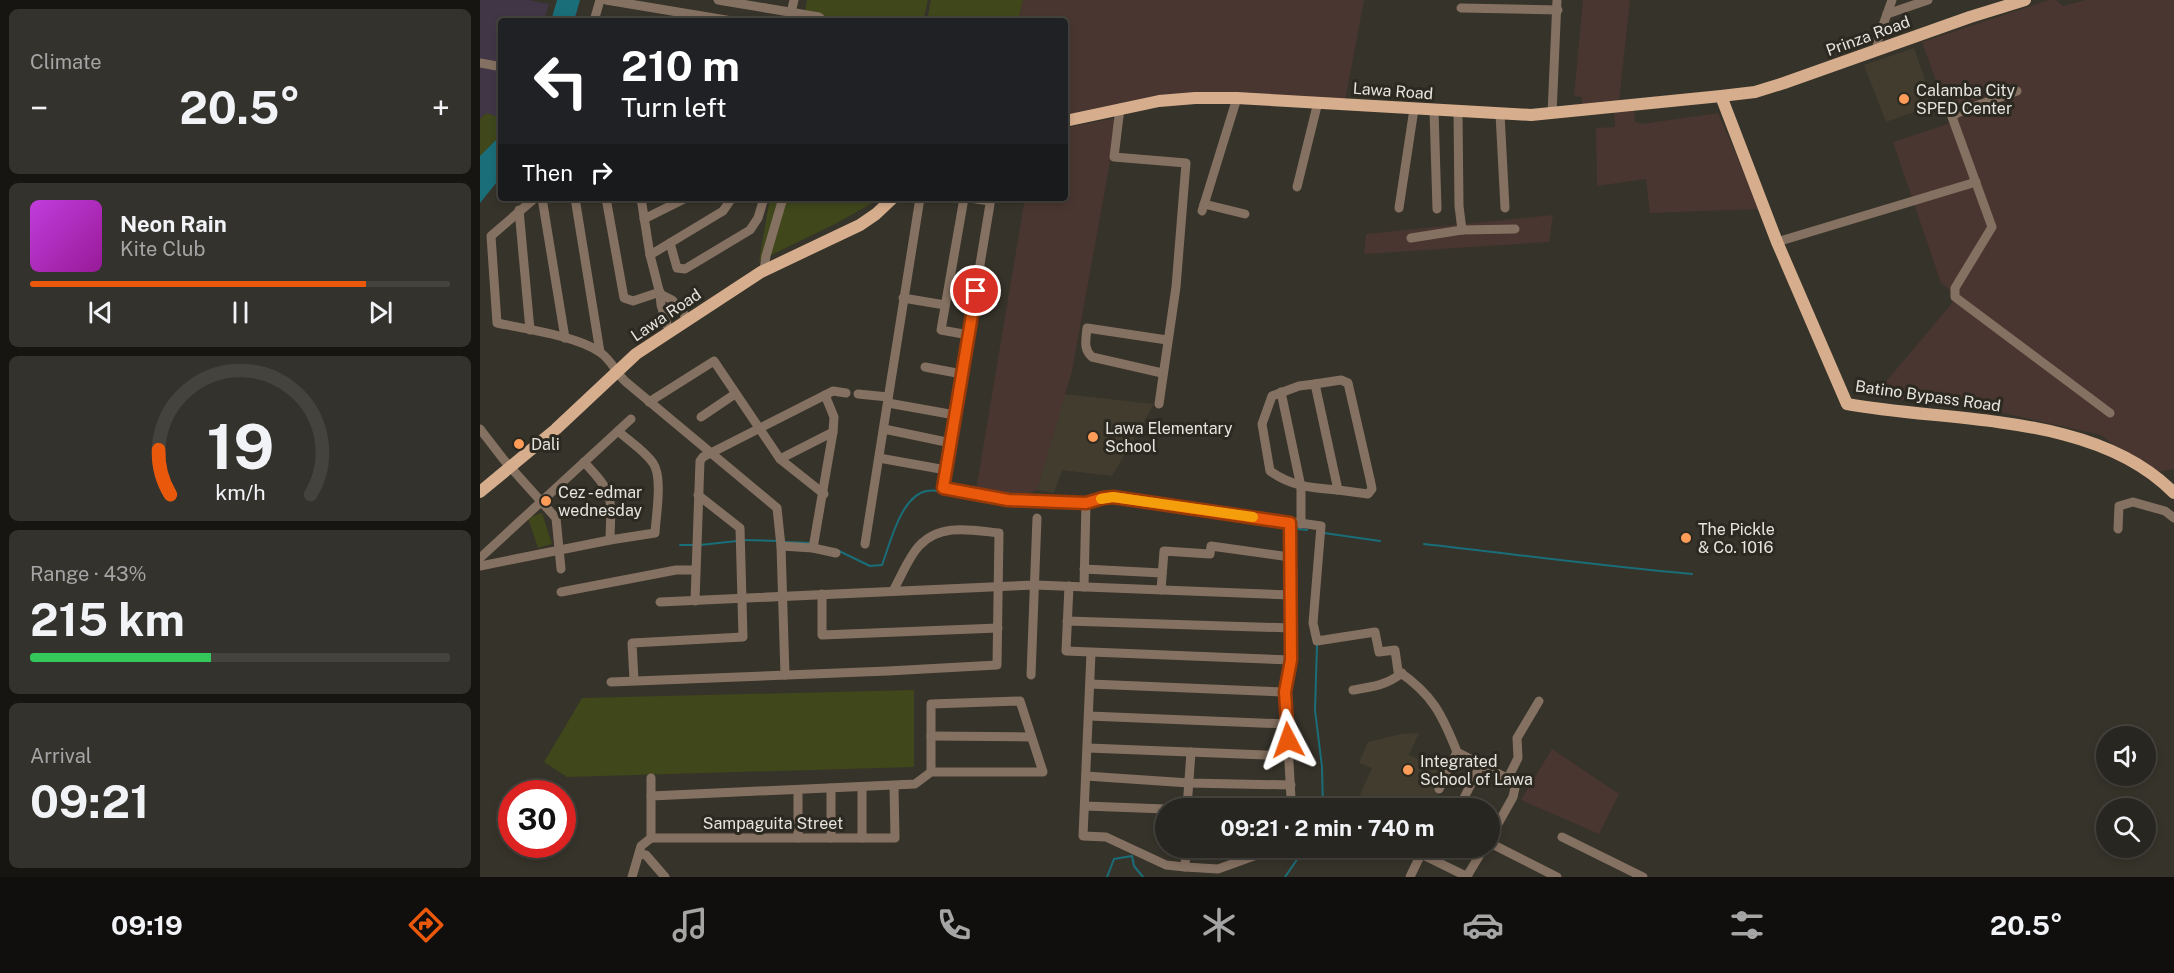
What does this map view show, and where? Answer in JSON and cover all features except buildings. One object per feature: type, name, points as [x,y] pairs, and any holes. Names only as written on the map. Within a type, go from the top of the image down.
[{"type":"main road","name":"Prinza Road","points":[[1721,96],[1755,92],[1784,83],[1970,17],[2025,0]]},
{"type":"main road","name":"Lawa Road","points":[[1068,120],[1159,101],[1195,98],[1318,102],[1500,114],[1552,114],[1721,96]]},
{"type":"main road","name":"Batino Bypass Road","points":[[1721,96],[1778,242],[1847,404],[1984,420],[2069,435],[2138,465],[2163,482],[2174,493]]},
{"type":"main road","name":"Lawa Road","points":[[480,492],[556,429],[636,354],[764,270],[860,225],[890,201]]},
{"type":"street","points":[[595,18],[600,0]]},
{"type":"street","points":[[606,0],[680,17],[696,18]]},
{"type":"street","points":[[718,0],[820,18]]},
{"type":"street","points":[[772,10],[774,0]]},
{"type":"street","points":[[791,13],[794,0]]},
{"type":"street","points":[[1877,42],[1892,0]]},
{"type":"street","points":[[1887,14],[1925,1]]},
{"type":"street","points":[[1461,8],[1558,5],[1552,114]]},
{"type":"street","points":[[480,63],[497,66]]},
{"type":"street","points":[[2017,91],[1956,113],[1952,117],[1992,227],[1955,288],[1955,297],[2110,413]]},
{"type":"street","points":[[1237,98],[1203,207],[1245,214]]},
{"type":"street","points":[[1297,187],[1318,102]]},
{"type":"street","points":[[1120,108],[1114,157],[1186,163],[1176,286],[1159,404]]},
{"type":"street","points":[[1399,208],[1414,109]]},
{"type":"street","points":[[1434,110],[1437,209]]},
{"type":"street","points":[[1458,112],[1459,207],[1462,230]]},
{"type":"street","points":[[1500,114],[1505,208]]},
{"type":"street","points":[[1778,242],[1976,182]]},
{"type":"street","points":[[531,201],[492,236],[497,323],[565,338],[586,344],[600,352],[612,363],[617,372],[649,402],[777,507],[781,546],[784,675]]},
{"type":"street","points":[[542,201],[565,338]]},
{"type":"street","points":[[575,201],[600,352]]},
{"type":"street","points":[[607,201],[624,298],[633,301],[660,293],[672,300],[688,319]]},
{"type":"street","points":[[641,201],[650,255],[669,331]]},
{"type":"street","points":[[644,219],[680,201]]},
{"type":"street","points":[[650,255],[723,211],[730,201]]},
{"type":"street","points":[[670,243],[677,268],[685,269],[750,230],[758,218],[763,201]]},
{"type":"street","points":[[764,270],[782,201]]},
{"type":"street","points":[[865,544],[919,201]]},
{"type":"street","points":[[963,201],[941,330],[969,335]]},
{"type":"street","points":[[990,201],[943,488],[1008,500],[1086,503],[1113,497],[1321,526],[1313,623],[1317,640],[1375,632],[1378,652],[1395,650],[1398,671],[1424,691],[1443,716],[1457,752],[1516,783],[1516,789],[1500,819]]},
{"type":"street","points":[[519,210],[530,330]]},
{"type":"street","points":[[1411,238],[1462,230],[1515,228]]},
{"type":"street","points":[[903,298],[945,305]]},
{"type":"street","points":[[1162,373],[1092,357],[1087,352],[1085,342],[1087,328],[1167,340]]},
{"type":"street","points":[[649,402],[714,361],[780,459],[824,494]]},
{"type":"street","points":[[925,367],[962,374]]},
{"type":"street","points":[[1341,380],[1348,383],[1372,489],[1368,494],[1301,487],[1282,480],[1270,471],[1262,424],[1272,396],[1299,386],[1315,384],[1341,380]]},
{"type":"street","points":[[1315,384],[1338,490]]},
{"type":"street","points":[[695,601],[700,461],[710,452],[833,391],[846,393]]},
{"type":"street","points":[[1281,392],[1301,487],[1301,524]]},
{"type":"street","points":[[701,417],[735,394]]},
{"type":"street","points":[[858,394],[956,415]]},
{"type":"street","points":[[813,548],[833,432],[834,417],[825,395]]},
{"type":"street","points":[[480,558],[631,419]]},
{"type":"street","points":[[480,429],[557,522],[561,569]]},
{"type":"street","points":[[884,429],[951,443]]},
{"type":"street","points":[[480,566],[655,533],[657,468],[618,431]]},
{"type":"street","points":[[780,459],[833,432]]},
{"type":"street","points":[[879,458],[946,471]]},
{"type":"street","points":[[584,462],[605,484],[610,498],[610,540]]},
{"type":"street","points":[[634,680],[632,643],[743,637],[740,528],[698,495]]},
{"type":"street","points":[[2118,529],[2119,506],[2133,502],[2165,511],[2174,518]]},
{"type":"street","points":[[1084,586],[1086,503]]},
{"type":"street","points":[[1031,675],[1037,518]]},
{"type":"street","points":[[1290,523],[1291,660],[1285,692],[1291,798]]},
{"type":"street","points":[[611,682],[998,665],[999,533],[959,529],[935,533],[918,547],[893,591]]},
{"type":"street","points":[[781,546],[813,548],[836,553]]},
{"type":"street","points":[[1161,590],[1164,551],[1210,554],[1211,546],[1290,557]]},
{"type":"street","points":[[1084,569],[1162,573]]},
{"type":"street","points":[[561,592],[676,570],[695,570]]},
{"type":"street","points":[[660,602],[1035,585],[1291,595]]},
{"type":"street","points":[[1069,586],[1066,651],[1291,660]]},
{"type":"street","points":[[822,594],[822,635],[998,628]]},
{"type":"street","points":[[1067,621],[1291,628]]},
{"type":"street","points":[[1091,653],[1083,836],[1106,837],[1166,865],[1218,869],[1248,858]]},
{"type":"street","points":[[1353,690],[1380,686],[1392,681],[1402,673]]},
{"type":"street","points":[[1090,684],[1285,692]]},
{"type":"street","points":[[651,796],[894,786],[915,784],[932,772],[1043,772],[1020,701],[931,704],[932,772]]},
{"type":"street","points":[[1508,778],[1518,758],[1517,738],[1539,701]]},
{"type":"street","points":[[1089,716],[1287,724]]},
{"type":"street","points":[[932,736],[1031,737]]},
{"type":"street","points":[[1088,748],[1289,756]]},
{"type":"street","points":[[1188,798],[1191,752]]},
{"type":"street","points":[[1439,789],[1457,752]]},
{"type":"street","points":[[1463,798],[1481,764]]},
{"type":"street","points":[[1086,776],[1189,783],[1291,785]]},
{"type":"street","points":[[632,877],[641,846],[651,838],[651,778]]},
{"type":"street","name":"Sampaguita Street","points":[[651,838],[895,838],[894,786]]},
{"type":"street","points":[[862,787],[862,838]]},
{"type":"street","points":[[831,788],[831,838]]},
{"type":"street","points":[[798,790],[798,838]]},
{"type":"street","points":[[1085,806],[1155,809]]},
{"type":"street","points":[[1562,837],[1643,877]]},
{"type":"street","points":[[1500,848],[1557,877]]},
{"type":"street","points":[[640,854],[646,855],[665,877]]},
{"type":"street","points":[[1413,875],[1421,854],[1467,877],[1478,858]]},
{"type":"street","points":[[1185,858],[1185,867]]},
{"type":"shaded area","points":[[480,0],[528,0],[549,4],[545,18],[498,18],[498,117],[486,113],[480,119]]},
{"type":"shaded area","points":[[1023,0],[1364,0],[1345,101],[1188,95],[1068,117],[1068,18],[1019,18]]},
{"type":"shaded area","points":[[1583,0],[1630,0],[1619,101],[1582,107],[1582,97],[1574,96]]},
{"type":"shaded area","points":[[2049,0],[2056,0],[2063,6],[2086,0],[2174,0],[2174,469],[2157,472],[2132,459],[2101,435],[1981,408],[1873,397],[1958,296],[1941,283],[1893,142],[1951,123],[1922,42]]},
{"type":"shaded area","points":[[1914,48],[1934,105],[1886,122],[1864,65]]},
{"type":"shaded area","points":[[1634,108],[1635,122],[1642,124],[1718,113],[1760,209],[1650,213],[1646,179],[1597,186],[1596,128],[1615,127],[1614,111]]},
{"type":"shaded area","points":[[1116,118],[1072,371],[1037,490],[1022,496],[976,490],[1024,201],[1068,201],[1068,127]]},
{"type":"shaded area","points":[[1553,215],[1549,242],[1364,254],[1366,234]]},
{"type":"shaded area","name":"Lawa Elementary School","points":[[1064,394],[1154,404],[1112,476],[1062,470],[1054,493],[1037,490]]},
{"type":"shaded area","name":"Integrated School of Lawa","points":[[1419,733],[1409,755],[1450,772],[1437,798],[1358,798],[1372,768],[1359,763],[1368,742],[1401,734]]},
{"type":"shaded area","points":[[1552,749],[1619,794],[1599,834],[1521,800]]},
{"type":"green space","points":[[807,0],[928,0],[924,18],[804,18]]},
{"type":"green space","points":[[931,0],[1023,0],[1019,18],[928,18]]},
{"type":"green space","points":[[486,113],[498,117],[498,138],[480,156],[480,119]]},
{"type":"green space","points":[[769,201],[876,201],[837,223],[759,261]]},
{"type":"green space","points":[[542,513],[552,544],[538,548],[528,518]]},
{"type":"green space","points":[[914,690],[914,767],[567,777],[544,762],[582,698]]},
{"type":"water","points":[[557,0],[580,0],[575,18],[552,18]]},
{"type":"water","points":[[498,138],[498,181],[480,203],[480,156]]},
{"type":"waterway","points":[[837,550],[870,566],[882,565],[893,533],[910,501],[918,494],[927,491],[941,492]]},
{"type":"waterway","points":[[982,500],[1010,505],[1057,506]]},
{"type":"waterway","points":[[1190,512],[1281,526]]},
{"type":"waterway","points":[[1298,529],[1307,530]]},
{"type":"waterway","points":[[1324,533],[1380,541]]},
{"type":"waterway","points":[[742,540],[778,541]]},
{"type":"waterway","points":[[700,545],[737,541]]},
{"type":"waterway","points":[[784,542],[811,543]]},
{"type":"waterway","points":[[1424,544],[1692,574]]},
{"type":"waterway","points":[[680,545],[695,545]]},
{"type":"waterway","points":[[1317,645],[1315,710],[1322,767],[1323,798]]},
{"type":"waterway","points":[[1107,877],[1114,859],[1132,856],[1134,866],[1143,877]]},
{"type":"waterway","points":[[1285,877],[1298,858]]},
{"type":"slow traffic","points":[[1101,499],[1113,497],[1253,517]]},
{"type":"place","name":"Calamba City SPED Center","points":[[1904,99]]},
{"type":"place","name":"Lawa Elementary School","points":[[1093,437]]},
{"type":"place","name":"Dali","points":[[519,444]]},
{"type":"place","name":"Cez - edmar wednesday","points":[[546,501]]},
{"type":"place","name":"The Pickle & Co. 1016","points":[[1686,538]]},
{"type":"place","name":"Integrated School of Lawa","points":[[1408,770]]},
{"type":"route","points":[[976,291],[943,488],[1008,500],[1086,503],[1113,497],[1290,523],[1291,660],[1285,692],[1288,740]]}]
